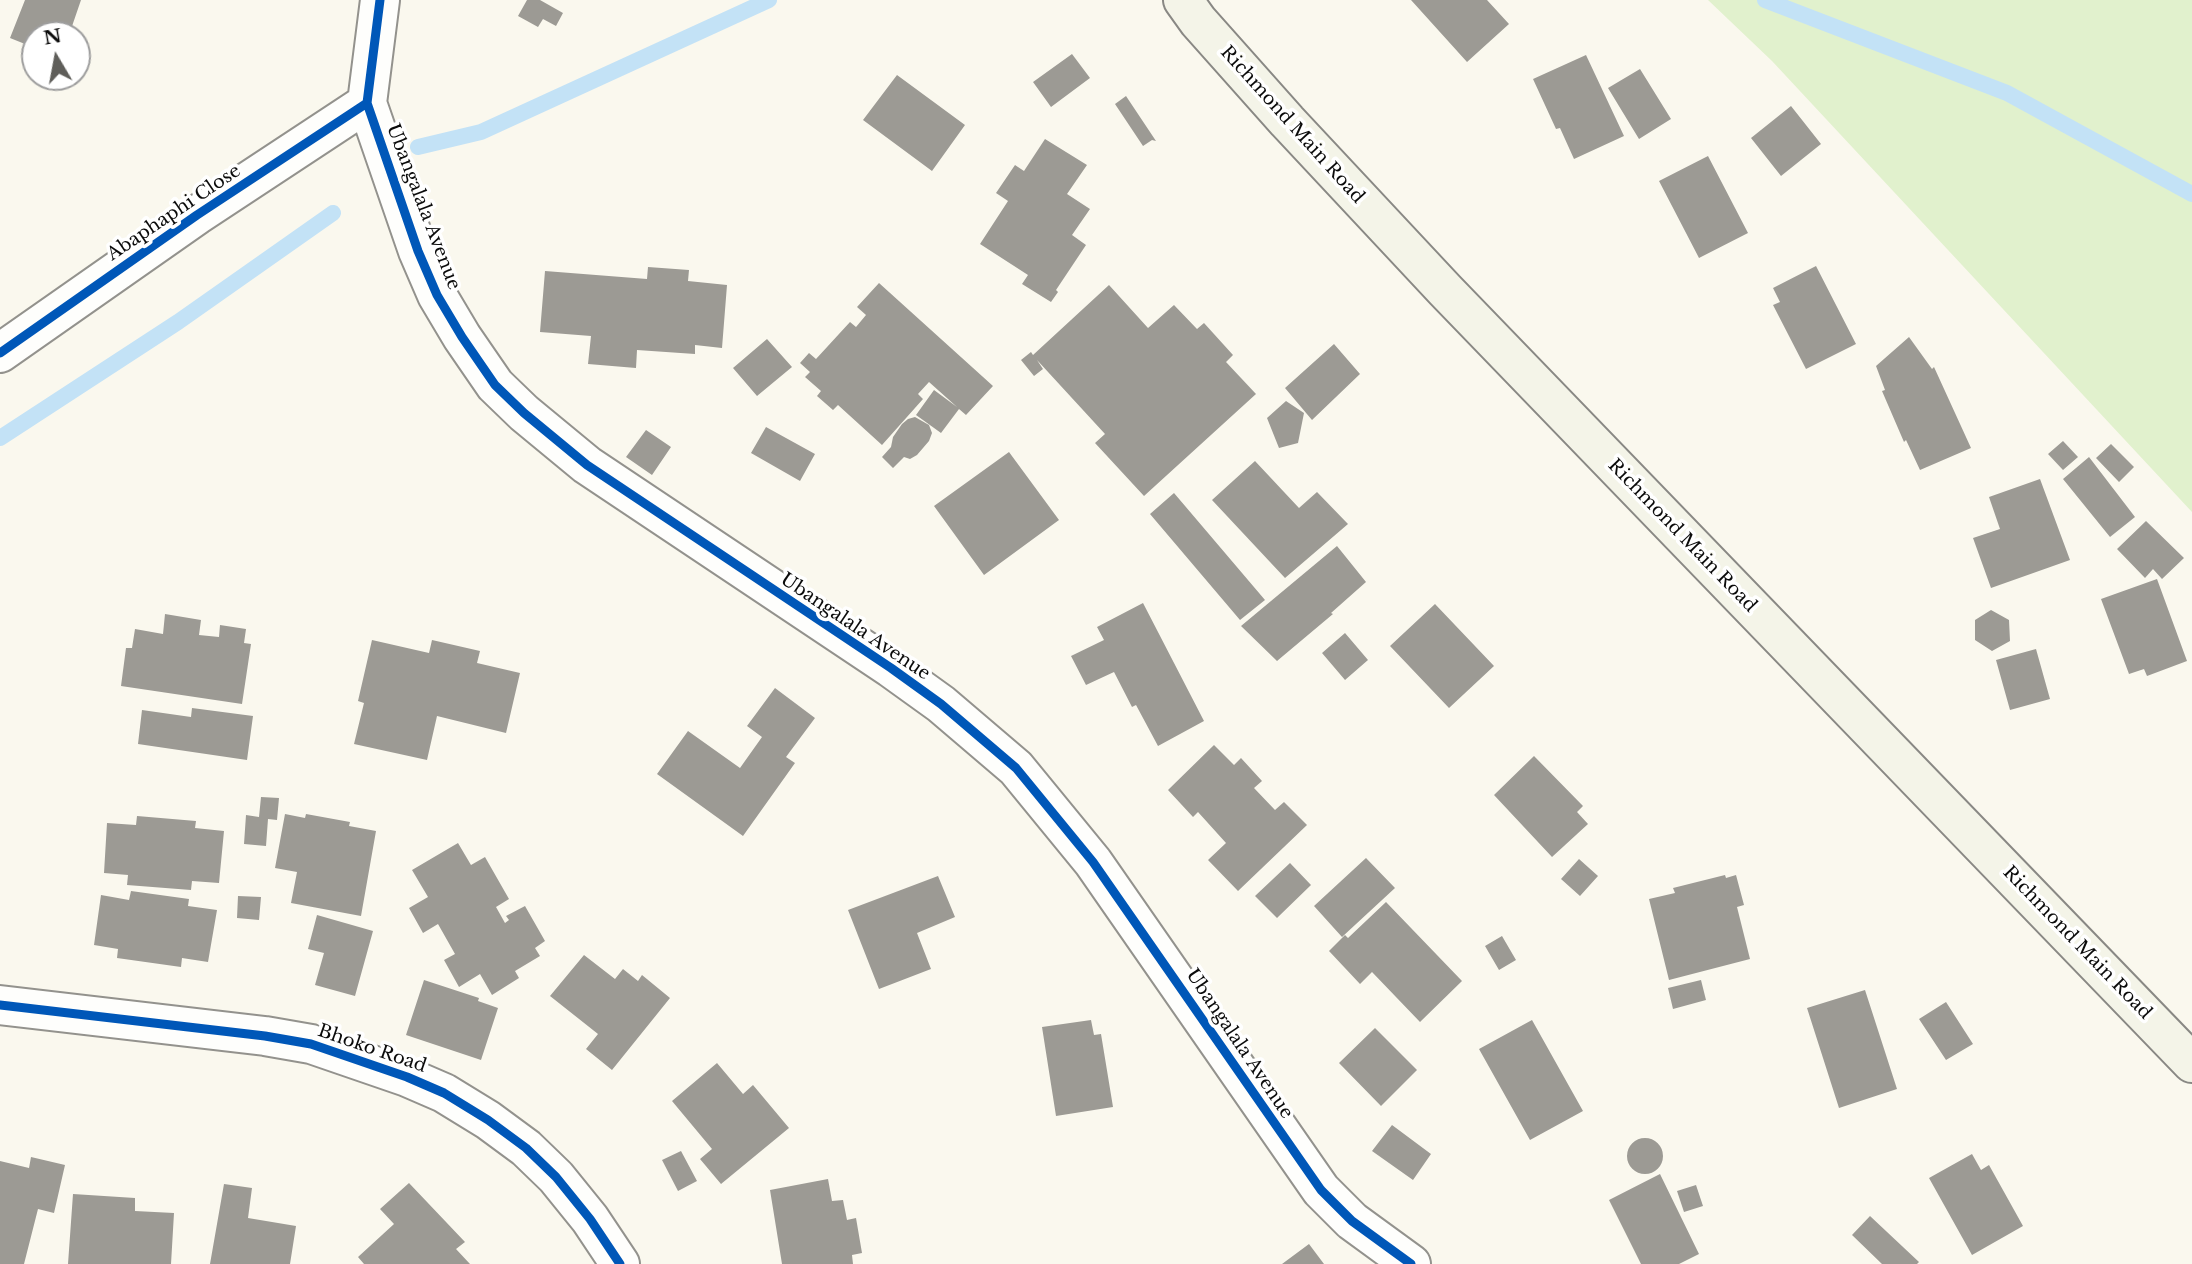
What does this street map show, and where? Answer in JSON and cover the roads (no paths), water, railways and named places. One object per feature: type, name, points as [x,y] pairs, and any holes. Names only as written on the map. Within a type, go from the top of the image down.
[{"type":"main road","name":"Richmond Main Road","points":[[1183,0],[1198,22],[1287,121],[1453,299],[2192,1063]]},
{"type":"street","name":"Ubangalala Avenue","points":[[380,0],[367,103],[418,251],[437,295],[495,385],[587,465],[891,668],[941,704],[1016,768],[1093,862],[1321,1190],[1352,1221],[1411,1264]]},
{"type":"street","name":"Abaphaphi Close","points":[[0,353],[197,215],[367,103]]},
{"type":"street","name":"Bhoko Road","points":[[0,1004],[288,1040],[326,1048],[407,1077],[444,1093],[526,1148],[556,1177],[590,1219],[620,1264]]},
{"type":"waterway","points":[[418,147],[481,132],[769,0]]},
{"type":"waterway","points":[[1765,0],[2007,93],[2192,194]]},
{"type":"waterway","points":[[0,438],[178,322],[333,213]]}]
